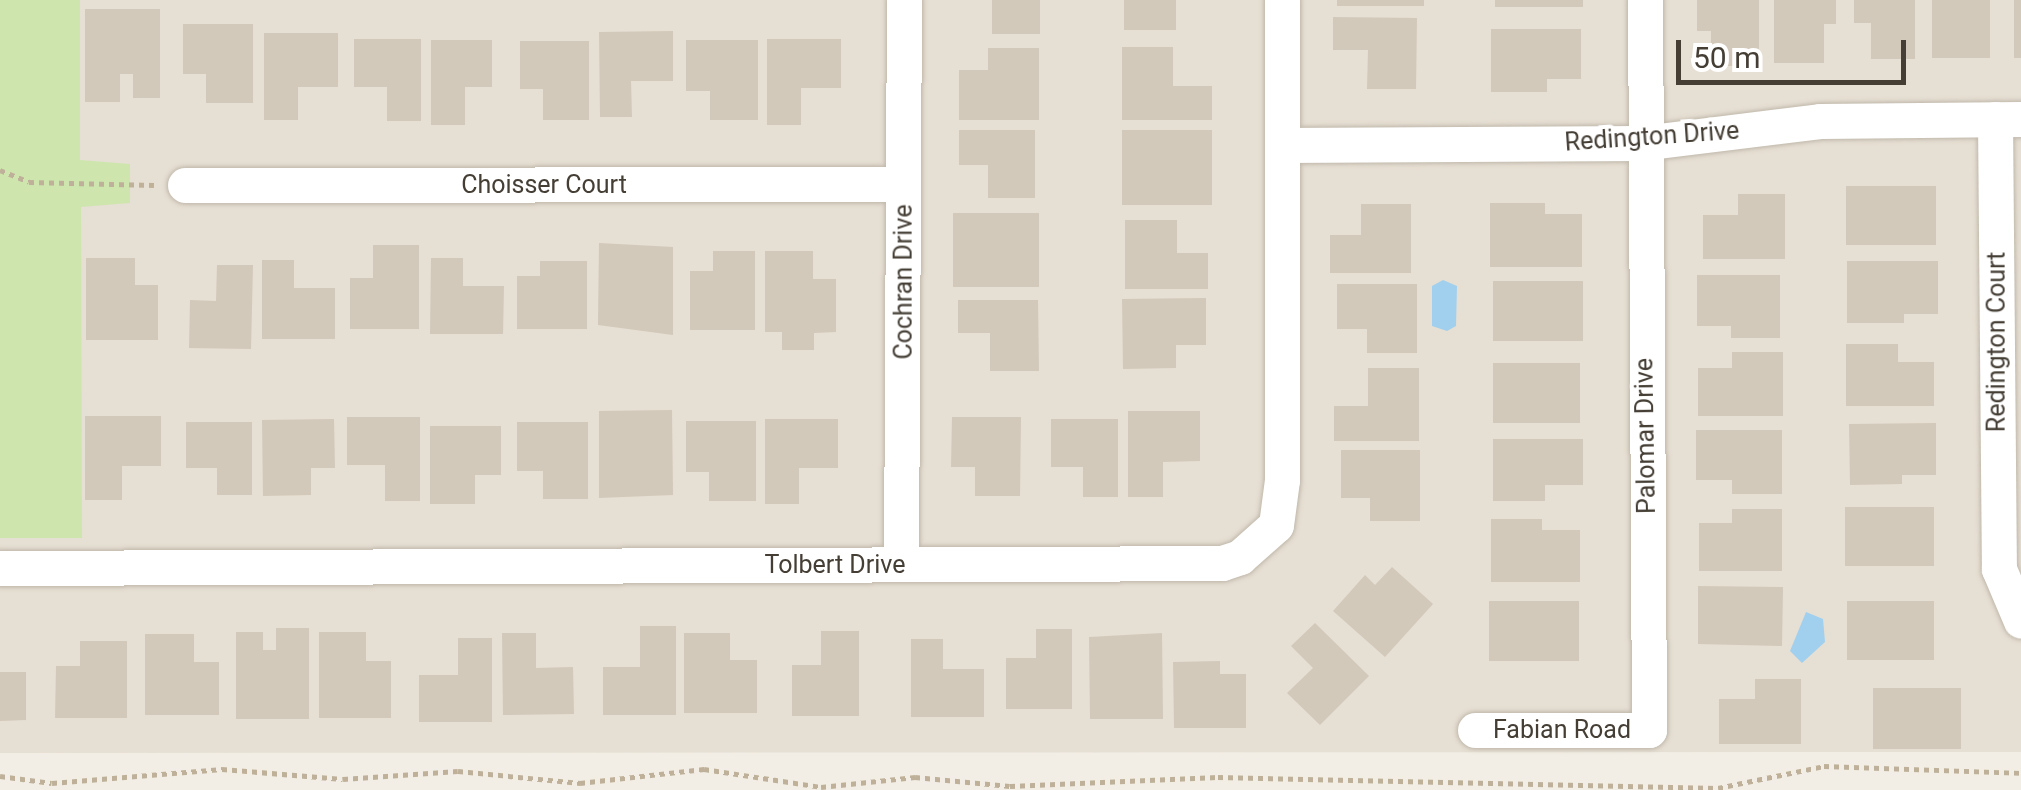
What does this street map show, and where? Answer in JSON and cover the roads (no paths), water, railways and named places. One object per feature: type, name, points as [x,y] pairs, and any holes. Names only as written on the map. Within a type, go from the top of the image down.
[{"type":"street","name":"Cochran Drive","points":[[901,564],[904,0]]},
{"type":"street","name":"Tolbert Drive","points":[[0,568],[1222,563],[1267,539],[1276,525],[1282,480],[1282,0]]},
{"type":"street","name":"Palomar Drive","points":[[1645,0],[1642,143],[1649,730]]},
{"type":"street","name":"Redington Drive","points":[[1283,145],[1642,143],[1820,121],[2008,119]]},
{"type":"street","name":"Redington Court","points":[[2008,119],[1999,570],[2021,621]]},
{"type":"street","name":"Choisser Court","points":[[185,186],[903,184]]},
{"type":"street","name":"Fabian Road","points":[[1475,730],[1649,730]]},
{"type":"water","points":[[1443,280],[1457,286],[1456,326],[1447,331],[1432,326],[1432,286]]},
{"type":"water","points":[[1806,612],[1823,619],[1825,642],[1802,663],[1790,651]]}]
